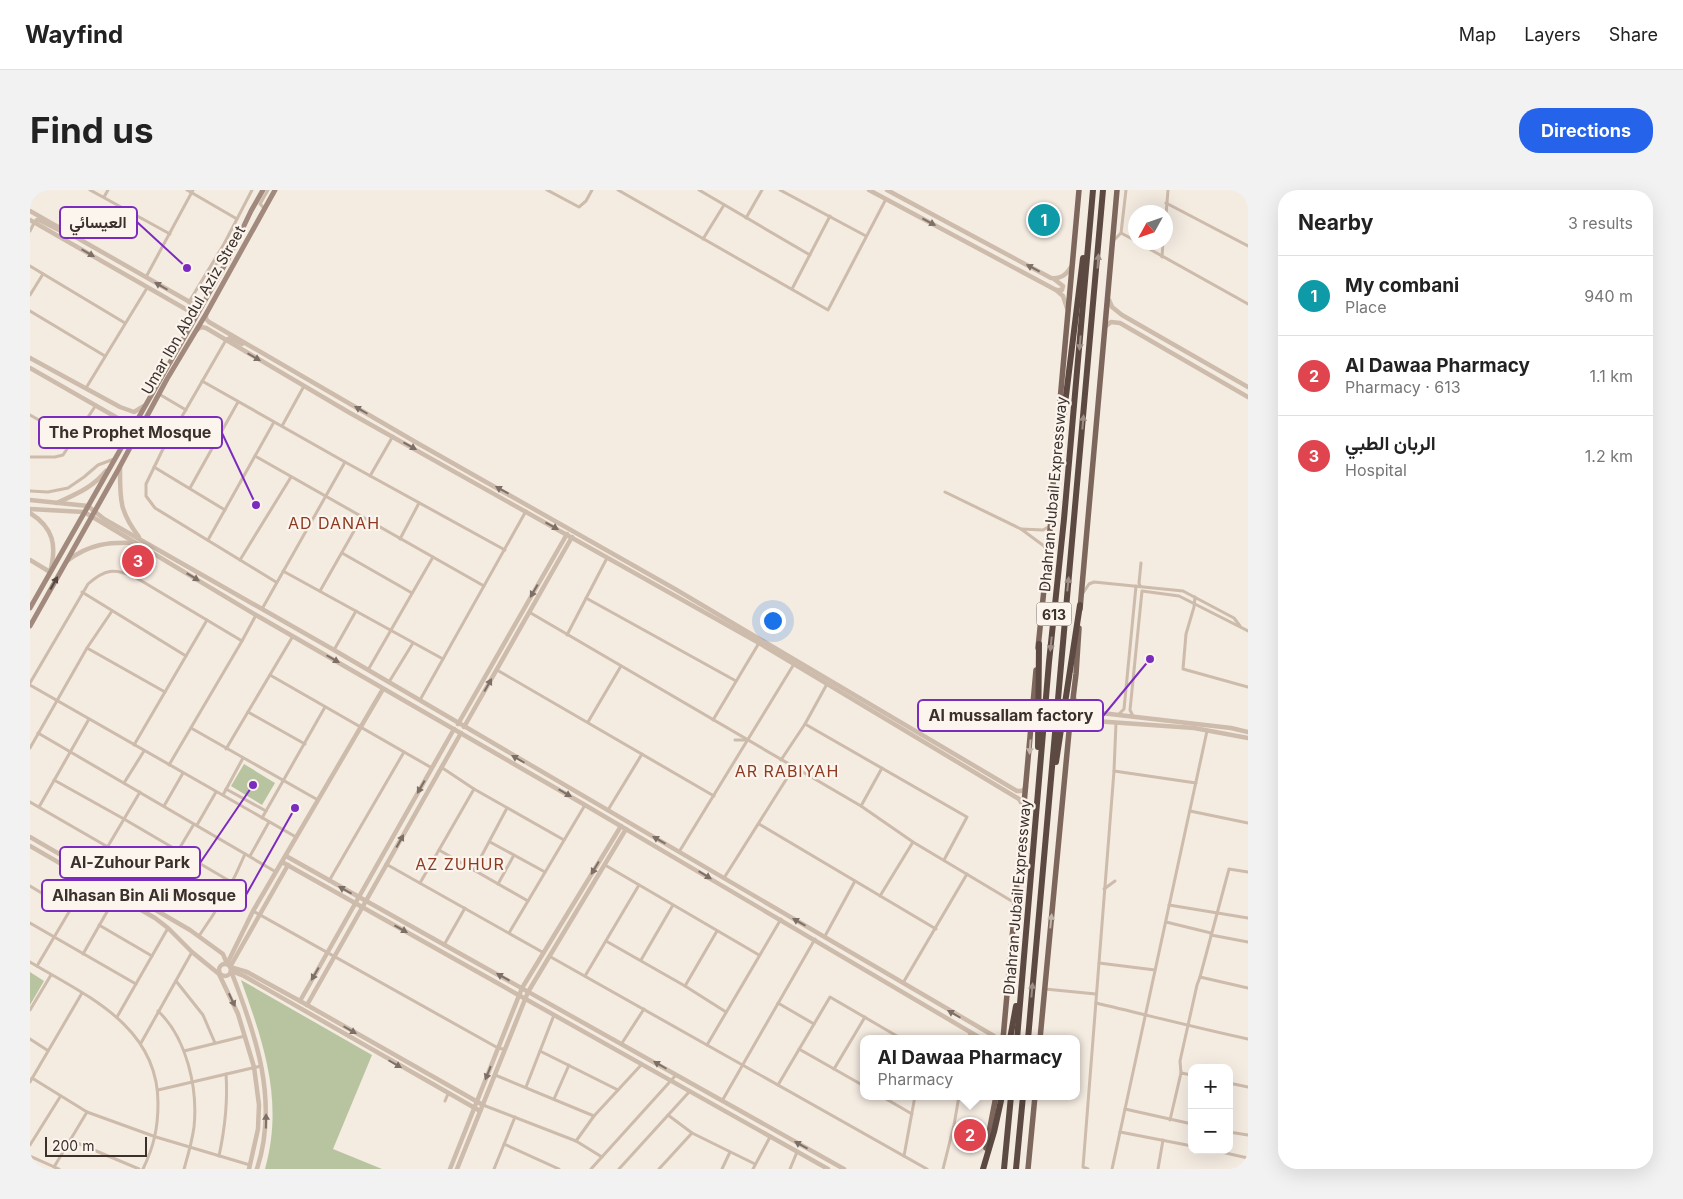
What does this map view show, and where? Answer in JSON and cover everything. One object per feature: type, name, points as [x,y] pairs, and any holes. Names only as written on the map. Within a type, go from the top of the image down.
[{"type":"highway","name":"Dhahran Jubail Expressway","points":[[1016,1035],[1093,190]]},
{"type":"highway","name":"Dhahran Jubail Expressway","points":[[1028,1035],[1103,190]]},
{"type":"highway","points":[[1054,472],[1092,205]]},
{"type":"highway","points":[[1046,837],[1060,730],[1080,605]]},
{"type":"highway","points":[[1038,803],[1039,644]]},
{"type":"highway","points":[[1011,1035],[1024,958]]},
{"type":"highway","points":[[982,1169],[994,1132],[1001,1100]]},
{"type":"highway","points":[[1004,1169],[1011,1100]]},
{"type":"highway","points":[[1016,1169],[1023,1100]]},
{"type":"highway","points":[[1020,1122],[1020,1169]]},
{"type":"main road","points":[[30,608],[204,303],[263,190]]},
{"type":"main road","name":"Umar Ibn Abdul Aziz Street","points":[[30,626],[275,190]]},
{"type":"main road","name":"613","points":[[1002,1035],[1048,557],[1079,190]]},
{"type":"main road","points":[[1040,1035],[1074,692],[1117,190]]},
{"type":"main road","points":[[982,1169],[995,1100]]},
{"type":"main road","points":[[1028,1169],[1034,1100]]},
{"type":"street","points":[[90,190],[170,234]]},
{"type":"street","points":[[104,198],[108,190]]},
{"type":"street","points":[[187,190],[192,191],[237,219]]},
{"type":"street","points":[[188,310],[189,302],[252,190]]},
{"type":"street","points":[[265,208],[260,204],[268,190]]},
{"type":"street","points":[[547,190],[579,207],[586,201],[592,190]]},
{"type":"street","points":[[618,190],[828,310],[886,199]]},
{"type":"street","points":[[698,190],[810,255]]},
{"type":"street","points":[[746,218],[762,190]]},
{"type":"street","points":[[780,190],[866,236]]},
{"type":"street","points":[[869,190],[1056,290],[1063,296],[1068,310]]},
{"type":"street","points":[[1113,241],[1121,233],[1126,190]]},
{"type":"street","points":[[1168,190],[1166,203],[1248,246]]},
{"type":"street","points":[[146,277],[192,191]]},
{"type":"street","points":[[889,191],[1063,286],[1062,290],[1056,290]]},
{"type":"street","points":[[703,239],[724,205]]},
{"type":"street","points":[[30,211],[189,302],[198,306],[204,303]]},
{"type":"street","points":[[792,289],[830,216]]},
{"type":"street","points":[[32,222],[39,220],[53,228],[70,234]]},
{"type":"street","points":[[30,231],[32,222]]},
{"type":"street","points":[[32,222],[188,310],[193,315],[193,322]]},
{"type":"street","points":[[1121,233],[1128,237]]},
{"type":"street","points":[[205,274],[233,249]]},
{"type":"street","points":[[1150,250],[1248,304]]},
{"type":"street","points":[[1162,250],[1162,257]]},
{"type":"street","points":[[1051,278],[1064,276],[1073,265]]},
{"type":"street","points":[[30,266],[125,324]]},
{"type":"street","points":[[30,295],[43,274]]},
{"type":"street","points":[[86,388],[147,288]]},
{"type":"street","points":[[1108,294],[1112,307],[1122,315],[1248,388]]},
{"type":"street","points":[[30,311],[105,356]]},
{"type":"street","points":[[206,314],[206,319],[209,322],[675,589],[1017,791],[1022,791],[1026,786]]},
{"type":"street","points":[[1120,324],[1116,317],[1122,315]]},
{"type":"street","points":[[1105,330],[1106,325],[1110,322],[1120,324],[1248,397]]},
{"type":"street","points":[[197,330],[201,327],[206,328],[304,386],[759,643],[1019,799],[1024,809]]},
{"type":"street","points":[[253,347],[240,344],[230,338],[226,340],[154,467],[146,484],[146,496],[155,508],[276,582]]},
{"type":"street","points":[[30,358],[127,410],[134,412],[144,406]]},
{"type":"street","points":[[30,368],[121,420],[126,426],[127,436]]},
{"type":"street","points":[[202,381],[505,550]]},
{"type":"street","points":[[282,426],[304,386]]},
{"type":"street","points":[[159,394],[186,410]]},
{"type":"street","points":[[190,488],[238,402]]},
{"type":"street","points":[[30,457],[64,455],[96,405]]},
{"type":"street","points":[[121,420],[126,417],[127,410]]},
{"type":"street","points":[[30,415],[74,439]]},
{"type":"street","points":[[208,540],[274,422]]},
{"type":"street","points":[[370,476],[393,436]]},
{"type":"street","points":[[255,456],[484,586]]},
{"type":"street","points":[[30,491],[48,492],[68,488],[98,465],[114,459]]},
{"type":"street","points":[[262,609],[346,462]]},
{"type":"street","points":[[120,465],[122,509],[140,542]]},
{"type":"street","points":[[56,503],[91,486],[110,466]]},
{"type":"street","points":[[154,467],[225,510]]},
{"type":"street","points":[[240,560],[291,477]]},
{"type":"street","points":[[945,492],[1021,529],[1044,546],[1048,557]]},
{"type":"street","points":[[30,500],[88,506],[92,513]]},
{"type":"street","points":[[400,538],[420,503]]},
{"type":"street","points":[[30,508],[92,513],[256,615],[815,939],[975,1035]]},
{"type":"street","points":[[420,700],[526,511]]},
{"type":"street","points":[[30,513],[41,520],[50,531],[54,545],[54,557],[50,572],[30,560]]},
{"type":"street","points":[[320,591],[362,517]]},
{"type":"street","points":[[1021,529],[1043,530],[1048,528],[1051,520]]},
{"type":"street","points":[[464,727],[530,612],[569,535],[570,529]]},
{"type":"street","points":[[458,724],[569,535]]},
{"type":"street","points":[[64,564],[78,552],[98,544],[140,542],[390,682],[458,724],[992,1035]]},
{"type":"street","points":[[342,553],[412,593]]},
{"type":"street","points":[[363,677],[363,672],[368,670],[433,557]]},
{"type":"street","points":[[567,635],[608,557]]},
{"type":"street","points":[[1119,714],[1124,709],[1140,564]]},
{"type":"street","points":[[283,570],[443,659]]},
{"type":"street","points":[[242,641],[135,577],[120,571],[108,572],[96,577],[82,592],[30,684],[296,837]]},
{"type":"street","points":[[1082,594],[1094,582],[1183,591],[1234,618],[1240,627]]},
{"type":"street","points":[[1133,716],[1130,710],[1142,591],[1139,586]]},
{"type":"street","points":[[1142,591],[1179,596],[1248,632]]},
{"type":"street","points":[[82,592],[186,656]]},
{"type":"street","points":[[1195,597],[1195,604],[1186,634],[1183,669],[1248,686]]},
{"type":"street","points":[[586,598],[736,681]]},
{"type":"street","points":[[30,748],[32,740],[38,733],[87,648],[112,611]]},
{"type":"street","points":[[334,650],[356,611]]},
{"type":"street","points":[[530,612],[861,806],[913,842],[1015,903]]},
{"type":"street","points":[[169,765],[256,615]]},
{"type":"street","points":[[134,744],[207,620]]},
{"type":"street","points":[[226,749],[293,636]]},
{"type":"street","points":[[390,682],[414,643]]},
{"type":"street","points":[[713,720],[759,643]]},
{"type":"street","points":[[87,648],[165,692]]},
{"type":"street","points":[[348,668],[354,667],[355,662]]},
{"type":"street","points":[[679,852],[794,664]]},
{"type":"street","points":[[588,722],[622,666]]},
{"type":"street","points":[[497,670],[714,796]]},
{"type":"street","points":[[1128,672],[1133,681]]},
{"type":"street","points":[[270,675],[432,768]]},
{"type":"street","points":[[781,760],[805,724],[827,684]]},
{"type":"street","points":[[30,846],[155,918],[192,952],[225,977],[229,975],[229,967],[254,911],[383,688]]},
{"type":"street","points":[[1074,692],[1075,702],[1079,709],[1084,711],[1231,728],[1248,732]]},
{"type":"street","points":[[262,818],[325,707]]},
{"type":"street","points":[[248,712],[305,744]]},
{"type":"street","points":[[39,807],[89,719]]},
{"type":"street","points":[[1069,732],[1073,723],[1080,720],[1194,728],[1248,738]]},
{"type":"street","points":[[1088,1169],[1083,1168],[1114,771],[1116,723]]},
{"type":"street","points":[[805,724],[967,817],[944,860]]},
{"type":"street","points":[[191,728],[318,800]]},
{"type":"street","points":[[300,1001],[454,729]]},
{"type":"street","points":[[1112,1169],[1207,731]]},
{"type":"street","points":[[38,733],[276,872]]},
{"type":"street","points":[[307,1005],[461,733]]},
{"type":"street","points":[[735,740],[748,740]]},
{"type":"street","points":[[124,783],[144,751]]},
{"type":"street","points":[[325,886],[330,882],[404,752]]},
{"type":"street","points":[[608,810],[642,754]]},
{"type":"street","points":[[223,795],[243,758]]},
{"type":"street","points":[[441,767],[474,789],[564,840]]},
{"type":"street","points":[[724,878],[794,767]]},
{"type":"street","points":[[861,806],[882,768]]},
{"type":"street","points":[[1114,771],[1196,783]]},
{"type":"street","points":[[164,806],[183,773]]},
{"type":"street","points":[[54,780],[233,883]]},
{"type":"street","points":[[226,789],[266,811]]},
{"type":"street","points":[[420,883],[474,789]]},
{"type":"street","points":[[37,966],[140,792]]},
{"type":"street","points":[[146,905],[216,792]]},
{"type":"street","points":[[30,802],[217,910]]},
{"type":"street","points":[[509,933],[585,805]]},
{"type":"street","points":[[474,870],[508,808]]},
{"type":"street","points":[[1190,811],[1248,823]]},
{"type":"street","points":[[250,856],[269,822]]},
{"type":"street","points":[[759,824],[936,928]]},
{"type":"street","points":[[457,1169],[528,992],[547,954],[620,826]]},
{"type":"street","points":[[450,1169],[522,988],[547,954],[626,829]]},
{"type":"street","points":[[30,837],[199,936],[223,954],[242,998],[261,1066],[267,1096],[266,1132],[257,1169]]},
{"type":"street","points":[[490,842],[545,872]]},
{"type":"street","points":[[880,896],[913,842]]},
{"type":"street","points":[[439,850],[528,901]]},
{"type":"street","points":[[199,936],[233,883],[245,854]]},
{"type":"street","points":[[498,884],[514,855]]},
{"type":"street","points":[[286,856],[844,1169]]},
{"type":"street","points":[[229,967],[292,859]]},
{"type":"street","points":[[282,862],[828,1169]]},
{"type":"street","points":[[386,864],[927,1169]]},
{"type":"street","points":[[604,865],[760,955]]},
{"type":"street","points":[[1170,1120],[1181,1073],[1180,1061],[1187,1026],[1229,869],[1248,872]]},
{"type":"street","points":[[902,984],[967,874]]},
{"type":"street","points":[[825,936],[855,880]]},
{"type":"street","points":[[1104,889],[1115,881]]},
{"type":"street","points":[[585,976],[639,885]]},
{"type":"street","points":[[30,886],[70,910]]},
{"type":"street","points":[[83,954],[116,896]]},
{"type":"street","points":[[641,960],[673,905]]},
{"type":"street","points":[[1169,905],[1248,918]]},
{"type":"street","points":[[444,945],[464,908]]},
{"type":"street","points":[[254,911],[498,1048],[503,1049],[504,1053]]},
{"type":"street","points":[[707,1045],[780,919]]},
{"type":"street","points":[[1166,922],[1248,942]]},
{"type":"street","points":[[30,923],[136,984]]},
{"type":"street","points":[[99,925],[152,956]]},
{"type":"street","points":[[117,1017],[168,928]]},
{"type":"street","points":[[685,986],[717,931]]},
{"type":"street","points":[[722,1101],[815,939]]},
{"type":"street","points":[[606,941],[726,1012]]},
{"type":"street","points":[[141,1043],[192,952]]},
{"type":"street","points":[[30,962],[82,993],[117,1017],[141,1043],[148,1054],[158,1090],[156,1137],[143,1169]]},
{"type":"street","points":[[1099,963],[1155,970]]},
{"type":"street","points":[[32,1078],[87,1112],[249,1167],[258,1129],[259,1105],[254,1067],[238,1014],[219,974],[219,966],[222,964],[247,972],[476,1102],[576,1141],[602,1157]]},
{"type":"street","points":[[229,967],[480,1111]]},
{"type":"street","points":[[30,1010],[51,974]]},
{"type":"street","points":[[1200,977],[1248,988]]},
{"type":"street","points":[[176,980],[203,1015],[215,1043]]},
{"type":"street","points":[[1044,989],[1096,994]]},
{"type":"street","points":[[30,1082],[82,993]]},
{"type":"street","points":[[778,1085],[830,998],[894,1035]]},
{"type":"street","points":[[778,1003],[814,1024]]},
{"type":"street","points":[[1096,1003],[1248,1039]]},
{"type":"street","points":[[622,1043],[644,1009]]},
{"type":"street","points":[[158,1011],[169,1022],[184,1051],[191,1082],[195,1107],[190,1148],[184,1169]]},
{"type":"street","points":[[526,1086],[554,1015]]},
{"type":"street","points":[[834,1069],[865,1018]]},
{"type":"street","points":[[184,1051],[245,1036]]},
{"type":"street","points":[[30,1039],[48,1050]]},
{"type":"street","points":[[799,1049],[860,1084]]},
{"type":"street","points":[[540,1051],[618,1090]]},
{"type":"street","points":[[576,1141],[594,1116],[642,1064]]},
{"type":"street","points":[[554,1099],[569,1065]]},
{"type":"street","points":[[158,1090],[261,1066]]},
{"type":"street","points":[[1181,1073],[1188,1074]]},
{"type":"street","points":[[219,1156],[224,1136],[227,1107],[226,1074]]},
{"type":"street","points":[[495,1075],[526,1086],[594,1116]]},
{"type":"street","points":[[591,1169],[677,1075]]},
{"type":"street","points":[[1233,1084],[1248,1087]]},
{"type":"street","points":[[619,1169],[690,1091]]},
{"type":"street","points":[[445,1100],[448,1094]]},
{"type":"street","points":[[30,1145],[60,1096]]},
{"type":"street","points":[[888,1100],[912,1114]]},
{"type":"street","points":[[904,1156],[914,1100]]},
{"type":"street","points":[[943,1169],[958,1100]]},
{"type":"street","points":[[1125,1110],[1188,1123]]},
{"type":"street","points":[[54,1167],[87,1112]]},
{"type":"street","points":[[668,1115],[692,1133],[755,1164]]},
{"type":"street","points":[[494,1169],[515,1117]]},
{"type":"street","points":[[659,1169],[692,1133]]},
{"type":"street","points":[[1121,1133],[1188,1145]]},
{"type":"street","points":[[1233,1133],[1248,1135]]},
{"type":"street","points":[[753,1169],[770,1137]]},
{"type":"street","points":[[70,1140],[139,1169]]},
{"type":"street","points":[[1158,1169],[1163,1140]]},
{"type":"street","points":[[504,1144],[559,1169]]},
{"type":"street","points":[[722,1169],[730,1152]]},
{"type":"street","points":[[790,1169],[798,1152]]},
{"type":"street","points":[[1230,1154],[1248,1158]]},
{"type":"street","points":[[30,1156],[59,1169]]},
{"type":"street","points":[[547,1169],[550,1165]]},
{"type":"green space","points":[[244,764],[275,783],[262,805],[231,786]]},
{"type":"green space","points":[[30,972],[44,981],[30,1005]]},
{"type":"green space","points":[[241,980],[372,1055],[333,1149],[382,1169],[265,1169],[270,1144],[272,1096],[264,1050]]},
{"type":"place","name":"My combani","points":[[1044,220]]},
{"type":"place","name":"العيسائي","points":[[187,268]]},
{"type":"place","name":"The Prophet Mosque","points":[[256,505]]},
{"type":"place","name":"الربان الطبي","points":[[138,561]]},
{"type":"place","name":"Al mussallam factory","points":[[1150,659]]},
{"type":"place","name":"Al-Zuhour Park","points":[[253,785]]},
{"type":"place","name":"Alhasan Bin Ali Mosque","points":[[295,808]]},
{"type":"place","name":"Al Dawaa Pharmacy","points":[[970,1135]]},
{"type":"district","name":"AD DANAH","points":[[334,523]]},
{"type":"district","name":"AR RABIYAH","points":[[787,771]]},
{"type":"district","name":"AZ ZUHUR","points":[[460,864]]}]
